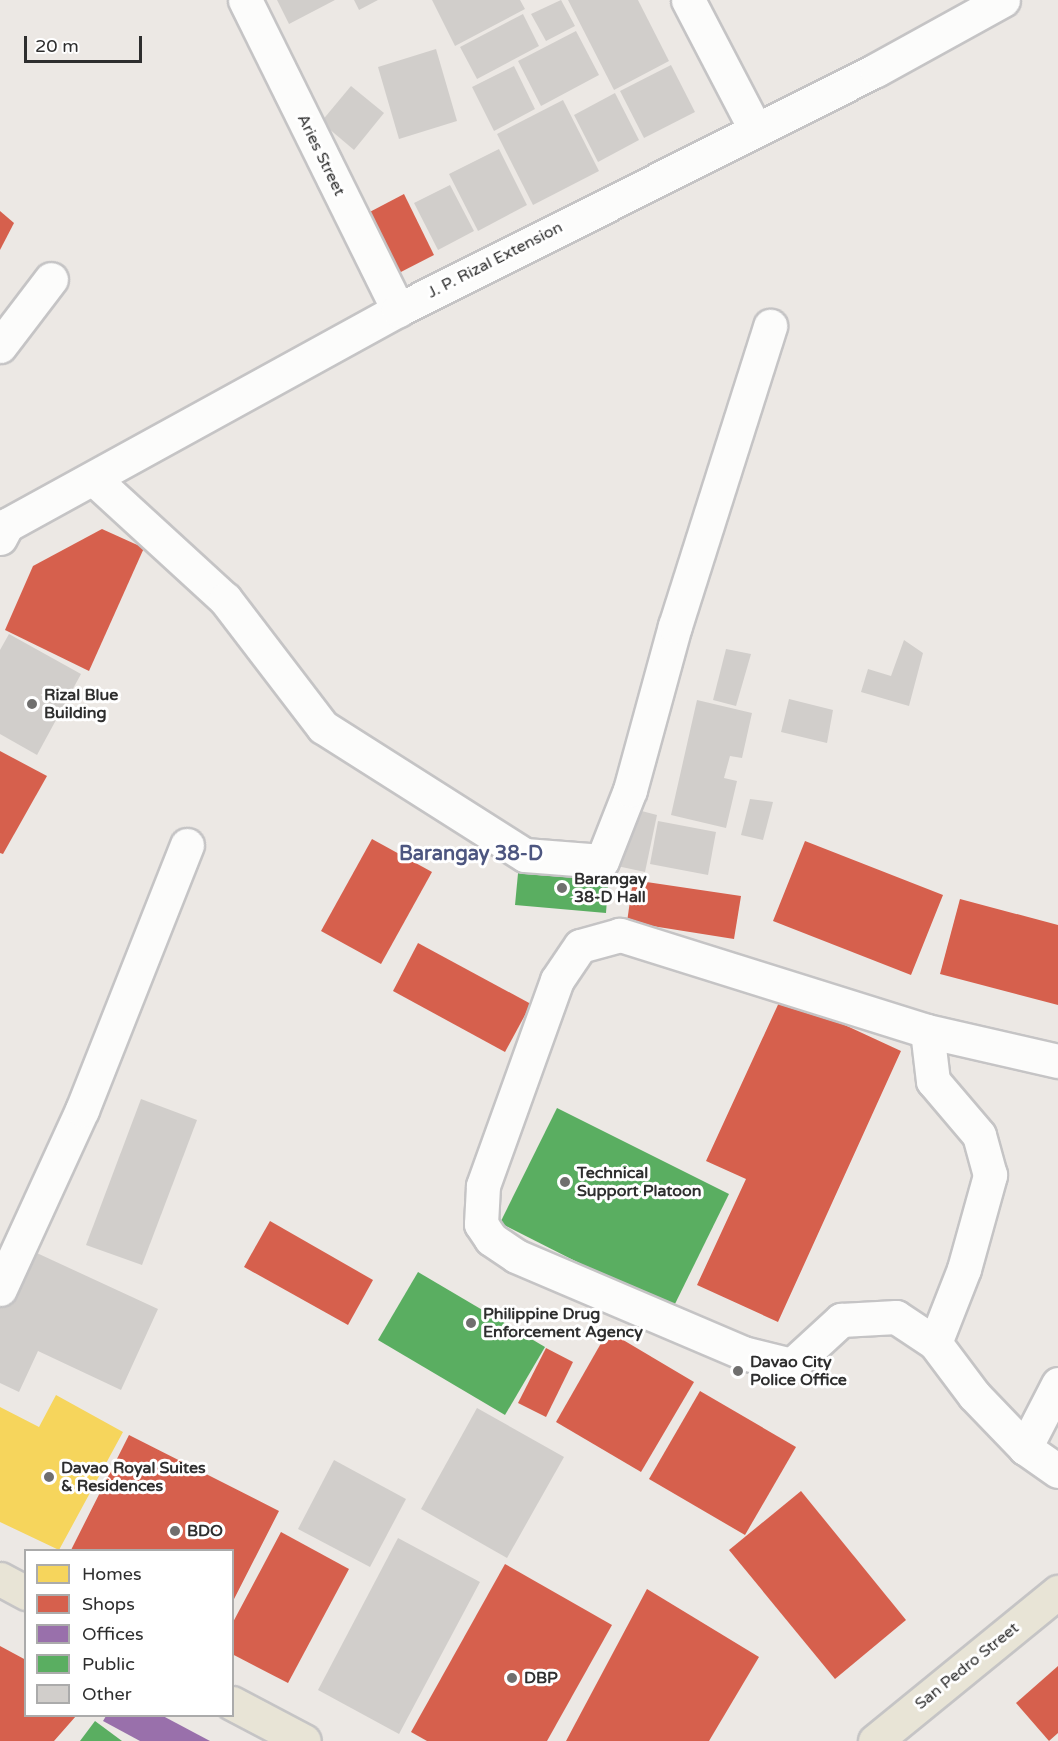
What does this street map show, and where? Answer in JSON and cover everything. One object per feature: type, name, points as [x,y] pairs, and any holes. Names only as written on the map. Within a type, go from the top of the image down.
[{"type":"main road","points":[[0,1579],[24,1592]]},
{"type":"main road","name":"San Pedro Street","points":[[875,1741],[1058,1592]]},
{"type":"main road","points":[[234,1704],[304,1741]]},
{"type":"street","name":"Aries Street","points":[[245,0],[398,310]]},
{"type":"street","points":[[688,0],[754,127]]},
{"type":"street","name":"J. P. Rizal Extension","points":[[2,528],[95,480],[398,310],[754,127],[876,70],[1004,0]]},
{"type":"street","points":[[0,346],[51,279]]},
{"type":"street","points":[[95,480],[225,600],[323,727],[525,855],[602,861],[630,790],[675,626],[770,326]]},
{"type":"street","points":[[0,1289],[82,1110],[187,845]]},
{"type":"street","points":[[1058,1061],[927,1031],[620,935],[580,946],[557,980],[479,1204],[481,1224],[491,1239],[516,1256],[743,1353],[792,1365],[841,1320],[861,1315],[896,1317],[935,1343],[974,1395],[1025,1448],[1058,1471]]},
{"type":"street","points":[[927,1031],[933,1081],[979,1135],[990,1175],[964,1269],[935,1343]]},
{"type":"street","points":[[1025,1448],[1058,1384]]},
{"type":"building: Homes","name":"Davao Royal Suites & Residences","points":[[56,1395],[123,1432],[60,1549],[0,1522],[0,1407],[39,1427]]},
{"type":"building: Shops","points":[[404,194],[434,255],[395,275],[364,215]]},
{"type":"building: Shops","points":[[0,211],[14,223],[0,250]]},
{"type":"building: Shops","points":[[102,529],[144,548],[89,671],[5,630],[33,566]]},
{"type":"building: Shops","points":[[0,751],[47,776],[3,854],[0,853]]},
{"type":"building: Shops","points":[[372,839],[432,872],[381,964],[321,931]]},
{"type":"building: Shops","points":[[805,841],[943,895],[911,975],[773,921]]},
{"type":"building: Shops","points":[[633,880],[741,896],[734,939],[627,922]]},
{"type":"building: Shops","points":[[960,899],[1058,925],[1058,1005],[940,974]]},
{"type":"building: Shops","points":[[418,943],[531,1004],[505,1052],[393,991]]},
{"type":"building: Shops","points":[[782,996],[901,1051],[778,1322],[697,1285],[746,1179],[706,1161]]},
{"type":"building: Shops","points":[[270,1221],[373,1280],[348,1325],[244,1267]]},
{"type":"building: Shops","points":[[608,1331],[694,1382],[641,1472],[556,1422]]},
{"type":"building: Shops","points":[[546,1348],[573,1362],[546,1417],[518,1403]]},
{"type":"building: Shops","points":[[700,1391],[796,1447],[745,1535],[649,1479]]},
{"type":"building: Shops","name":"BDO","points":[[129,1435],[279,1511],[234,1599],[234,1549],[72,1549]]},
{"type":"building: Shops","points":[[801,1491],[906,1620],[835,1679],[729,1550]]},
{"type":"building: Shops","points":[[281,1532],[349,1569],[288,1683],[234,1655],[234,1620]]},
{"type":"building: Shops","name":"DBP","points":[[505,1564],[612,1625],[547,1741],[427,1741],[411,1732]]},
{"type":"building: Shops","points":[[647,1589],[759,1657],[709,1741],[566,1741]]},
{"type":"building: Shops","points":[[0,1646],[24,1659],[24,1717],[75,1717],[54,1741],[0,1741]]},
{"type":"building: Shops","points":[[1058,1666],[1058,1733],[1049,1741],[1016,1703]]},
{"type":"building: Offices","points":[[105,1717],[165,1717],[210,1741],[140,1741],[103,1721]]},
{"type":"building: Public","name":"Barangay 38-D Hall","points":[[519,863],[609,871],[606,913],[515,905]]},
{"type":"building: Public","points":[[557,1108],[729,1194],[672,1310],[500,1223]]},
{"type":"building: Public","points":[[418,1272],[545,1347],[505,1415],[378,1340]]},
{"type":"building: Public","points":[[95,1721],[122,1741],[80,1741]]},
{"type":"building: Other","points":[[277,0],[335,0],[289,24]]},
{"type":"building: Other","points":[[354,0],[378,0],[359,10]]},
{"type":"building: Other","points":[[432,0],[520,0],[525,9],[455,46]]},
{"type":"building: Other","points":[[561,0],[575,26],[546,41],[531,14]]},
{"type":"building: Other","points":[[568,0],[638,0],[669,61],[614,90]]},
{"type":"building: Other","points":[[523,14],[539,46],[477,79],[460,47]]},
{"type":"building: Other","points":[[576,31],[599,75],[541,106],[518,61]]},
{"type":"building: Other","points":[[436,49],[457,121],[399,139],[378,67]]},
{"type":"building: Other","points":[[671,65],[695,112],[644,138],[620,91]]},
{"type":"building: Other","points":[[514,66],[535,109],[494,131],[472,87]]},
{"type":"building: Other","points":[[351,86],[384,113],[354,150],[321,122]]},
{"type":"building: Other","points":[[615,93],[639,140],[598,162],[574,115]]},
{"type":"building: Other","points":[[563,100],[599,171],[533,205],[497,134]]},
{"type":"building: Other","points":[[499,149],[527,205],[478,231],[449,174]]},
{"type":"building: Other","points":[[450,185],[474,231],[438,250],[414,203]]},
{"type":"building: Other","name":"Rizal Blue Building","points":[[9,634],[81,674],[37,755],[0,734],[0,650]]},
{"type":"building: Other","points":[[904,640],[923,653],[909,706],[861,692],[868,669],[891,676]]},
{"type":"building: Other","points":[[726,649],[751,654],[736,706],[713,700]]},
{"type":"building: Other","points":[[789,699],[833,710],[827,743],[781,732]]},
{"type":"building: Other","points":[[697,700],[752,713],[742,758],[730,756],[724,778],[737,781],[726,828],[671,815]]},
{"type":"building: Other","points":[[750,799],[773,802],[763,840],[741,835]]},
{"type":"building: Other","points":[[630,808],[657,815],[645,872],[617,866]]},
{"type":"building: Other","points":[[658,821],[716,832],[708,875],[650,864]]},
{"type":"building: Other","points":[[141,1099],[197,1120],[142,1265],[86,1245]]},
{"type":"building: Other","points":[[26,1248],[158,1309],[121,1390],[38,1351],[19,1392],[0,1383],[0,1306]]},
{"type":"building: Other","points":[[477,1408],[564,1457],[507,1558],[421,1509]]},
{"type":"building: Other","points":[[334,1460],[406,1499],[370,1567],[298,1529]]},
{"type":"building: Other","points":[[398,1538],[480,1582],[399,1734],[318,1690]]},
{"type":"place","name":"Rizal Blue Building","points":[[32,704]]},
{"type":"place","name":"Barangay 38-D Hall","points":[[562,888]]},
{"type":"place","name":"Technical Support Platoon","points":[[565,1182]]},
{"type":"place","name":"Philippine Drug Enforcement Agency","points":[[471,1323]]},
{"type":"place","name":"Davao City Police Office","points":[[738,1371]]},
{"type":"place","name":"Davao Royal Suites & Residences","points":[[49,1477]]},
{"type":"place","name":"BDO","points":[[175,1531]]},
{"type":"place","name":"DBP","points":[[512,1678]]},
{"type":"district","name":"Barangay 38-D","points":[[471,854]]}]
